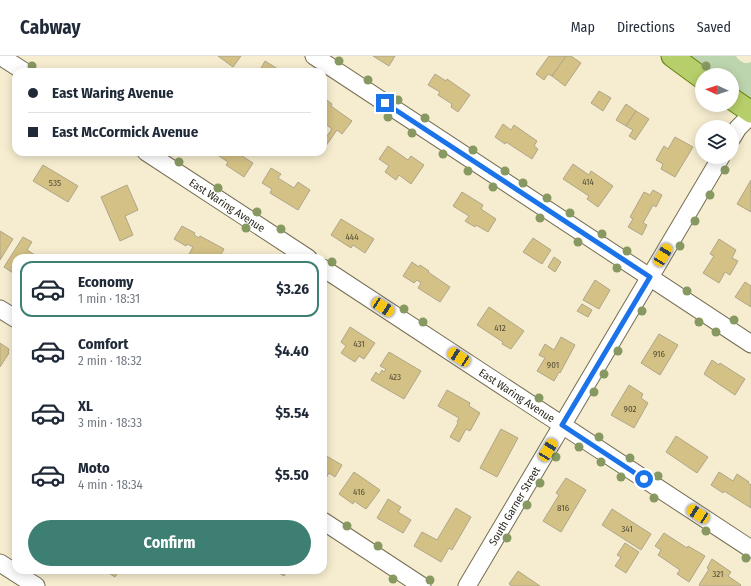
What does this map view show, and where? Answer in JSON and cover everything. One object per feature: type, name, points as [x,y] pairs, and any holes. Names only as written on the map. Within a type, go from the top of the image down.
[{"type":"main road","points":[[672,56],[695,73]]},
{"type":"main road","points":[[739,105],[751,114]]},
{"type":"street","points":[[0,56],[19,68]]},
{"type":"street","points":[[314,56],[751,344]]},
{"type":"street","points":[[739,127],[751,114]]},
{"type":"street","name":"East Waring Avenue","points":[[152,156],[302,254]]},
{"type":"street","name":"South Garner Street","points":[[467,586],[716,164]]},
{"type":"street","name":"East Waring Avenue","points":[[327,271],[751,549]]},
{"type":"street","points":[[0,309],[12,316]]},
{"type":"street","points":[[327,524],[422,586]]},
{"type":"street","points":[[0,562],[12,570]]},
{"type":"street","points":[[18,574],[36,586]]},
{"type":"green space","points":[[688,56],[736,56],[742,62],[751,62],[751,100],[739,93],[739,68],[704,68]]},
{"type":"building","points":[[218,56],[241,56],[233,67]]},
{"type":"building","points":[[373,56],[395,56],[389,66]]},
{"type":"building","points":[[549,56],[566,57],[552,76],[548,74],[544,80],[536,74]]},
{"type":"building","points":[[566,56],[571,56],[581,63],[565,86],[552,76]]},
{"type":"building","points":[[265,61],[276,68],[261,68]]},
{"type":"building","points":[[435,74],[446,81],[447,79],[470,95],[458,112],[451,107],[452,104],[438,95],[440,92],[428,85]]},
{"type":"building","points":[[599,91],[611,98],[603,111],[591,103]]},
{"type":"building","points":[[327,100],[332,104],[331,106],[352,121],[342,134],[337,130],[327,144],[327,136],[332,129],[327,125]]},
{"type":"building","points":[[626,104],[636,111],[626,126],[616,120]]},
{"type":"building","points":[[636,111],[649,119],[635,140],[629,136],[633,130],[626,126]]},
{"type":"building","points":[[503,124],[511,130],[514,125],[537,141],[534,146],[538,149],[532,159],[506,142],[505,144],[495,137]]},
{"type":"building","points":[[675,137],[693,147],[675,177],[661,169],[663,164],[656,160],[664,146],[668,149]]},
{"type":"building","points":[[388,146],[408,160],[411,156],[424,165],[411,184],[399,175],[396,180],[385,172],[389,166],[379,159]]},
{"type":"building","points":[[219,156],[242,156],[253,163],[244,177],[226,165],[228,162]]},
{"type":"building","points":[[573,164],[589,175],[591,171],[613,186],[598,207],[587,199],[589,196],[563,179]]},
{"type":"building","points":[[43,165],[78,186],[68,202],[33,181]]},
{"type":"building","points":[[271,168],[281,174],[278,178],[294,188],[298,182],[310,190],[298,210],[270,193],[272,189],[262,183]]},
{"type":"building","points":[[751,180],[751,212],[737,204]]},
{"type":"building","points":[[127,185],[138,210],[125,216],[133,235],[120,241],[101,197]]},
{"type":"building","points":[[653,190],[662,195],[656,207],[653,205],[643,223],[647,225],[642,235],[628,227],[633,219],[630,217],[644,192],[650,195]]},
{"type":"building","points":[[462,192],[483,205],[481,209],[496,219],[488,232],[465,221],[469,216],[453,206]]},
{"type":"building","points":[[341,219],[374,239],[365,253],[353,245],[351,248],[331,235]]},
{"type":"building","points":[[182,226],[195,233],[194,235],[199,238],[200,236],[224,249],[221,254],[189,254],[193,247],[187,244],[186,246],[174,239]]},
{"type":"building","points":[[0,231],[13,239],[0,260]]},
{"type":"building","points":[[23,237],[32,242],[27,250],[34,254],[12,254]]},
{"type":"building","points":[[533,238],[551,250],[542,264],[523,252]]},
{"type":"building","points":[[719,239],[736,250],[732,258],[738,261],[730,275],[725,272],[719,283],[703,273],[714,256],[710,254]]},
{"type":"building","points":[[12,254],[12,272],[4,267]]},
{"type":"building","points":[[554,257],[561,262],[555,272],[548,267]]},
{"type":"building","points":[[412,262],[419,267],[420,265],[450,287],[440,302],[418,288],[421,283],[417,280],[414,283],[403,276]]},
{"type":"building","points":[[595,280],[610,290],[599,309],[583,300]]},
{"type":"building","points":[[745,282],[751,286],[751,307],[735,297]]},
{"type":"building","points":[[582,304],[592,310],[588,317],[577,311]]},
{"type":"building","points":[[489,307],[524,331],[511,349],[477,325]]},
{"type":"building","points":[[350,327],[375,343],[364,359],[359,356],[355,362],[341,353],[346,346],[341,342]]},
{"type":"building","points":[[659,334],[678,345],[660,375],[641,363]]},
{"type":"building","points":[[561,337],[575,345],[554,381],[537,371],[545,358],[539,355],[545,344],[554,350]]},
{"type":"building","points":[[0,343],[9,349],[9,353],[0,367]]},
{"type":"building","points":[[389,352],[421,371],[404,399],[371,380],[376,372],[379,375],[382,370],[384,372],[386,369],[380,366]]},
{"type":"building","points":[[712,360],[719,365],[720,363],[745,379],[735,395],[704,374]]},
{"type":"building","points":[[629,385],[643,394],[641,398],[648,403],[634,428],[611,415]]},
{"type":"building","points":[[447,390],[470,403],[469,406],[480,413],[470,431],[466,429],[459,442],[450,437],[458,423],[459,418],[438,406]]},
{"type":"building","points":[[501,429],[518,438],[497,477],[480,468]]},
{"type":"building","points":[[676,436],[708,457],[697,473],[666,452]]},
{"type":"building","points":[[327,456],[342,465],[335,477],[329,473],[327,476]]},
{"type":"building","points":[[354,472],[380,490],[366,509],[354,501],[353,504],[339,494]]},
{"type":"building","points":[[719,472],[733,481],[737,474],[749,482],[748,483],[751,485],[751,508],[724,491],[723,493],[711,485]]},
{"type":"building","points":[[566,478],[586,490],[561,532],[543,521],[559,495],[556,493]]},
{"type":"building","points":[[388,499],[401,507],[398,512],[411,520],[403,533],[377,518]]},
{"type":"building","points":[[456,508],[471,517],[452,550],[449,548],[441,562],[414,546],[422,532],[437,540]]},
{"type":"building","points":[[612,509],[651,534],[641,550],[602,525]]},
{"type":"building","points":[[664,533],[687,548],[688,546],[705,556],[689,582],[677,574],[680,570],[658,555],[661,550],[655,546]]},
{"type":"building","points":[[625,543],[639,552],[626,573],[615,566],[621,557],[617,555]]},
{"type":"building","points":[[712,559],[731,572],[728,576],[741,585],[699,585],[709,569],[707,568]]},
{"type":"building","points":[[518,571],[540,586],[512,586],[509,584]]},
{"type":"route","points":[[385,103],[650,277],[562,425],[644,479]]}]
